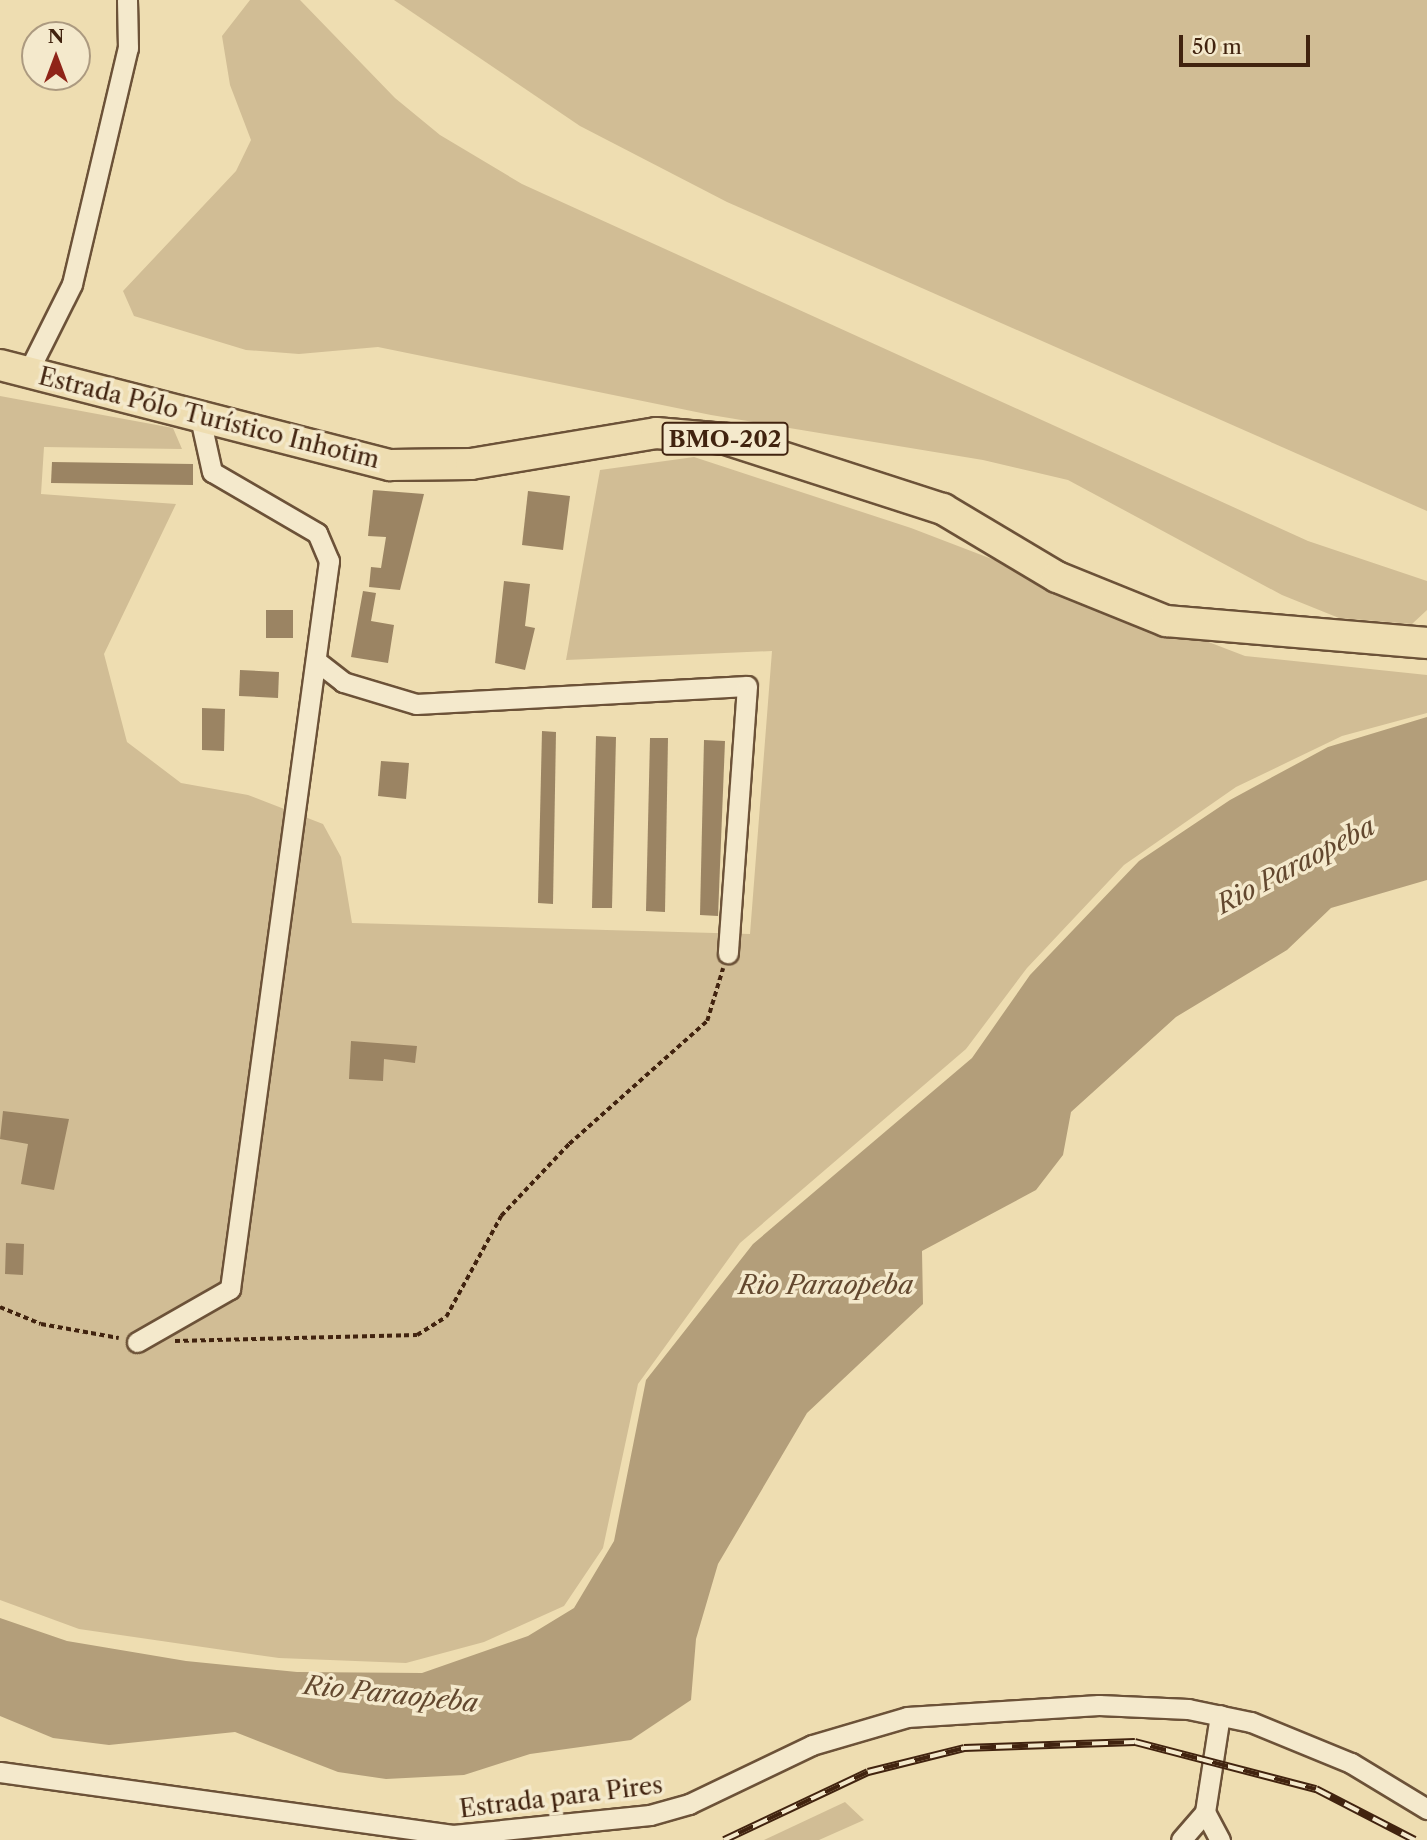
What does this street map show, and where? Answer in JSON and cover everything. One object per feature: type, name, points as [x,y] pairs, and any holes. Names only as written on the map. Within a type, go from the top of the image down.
[{"type":"main road","name":"Estrada Pólo Turístico Inhotim","points":[[14,368],[390,465],[471,464],[656,433],[726,439],[943,509],[1057,577],[1166,621],[1427,643]]},
{"type":"street","points":[[14,368],[72,284],[128,48],[127,0]]},
{"type":"street","points":[[137,1342],[230,1289],[319,663],[329,561],[317,533],[212,472],[200,418]]},
{"type":"street","points":[[319,663],[343,682],[416,704],[747,686],[728,953]]},
{"type":"street","name":"Estrada para Pires","points":[[0,1772],[453,1835],[650,1815],[689,1804],[812,1745],[906,1717],[1099,1705],[1220,1715],[1351,1763],[1427,1809]]},
{"type":"street","points":[[1181,1840],[1205,1812],[1220,1715]]},
{"type":"street","points":[[1205,1812],[1220,1840]]},
{"type":"path","points":[[0,1307],[41,1324],[137,1342],[418,1335],[446,1317],[501,1216],[569,1144],[707,1021],[728,953]]},
{"type":"shaded area","points":[[250,0],[300,0],[395,98],[440,135],[522,184],[1308,541],[1427,581],[1427,610],[1412,624],[1339,618],[1282,595],[1068,480],[983,460],[711,415],[378,347],[299,354],[246,350],[134,316],[123,291],[236,171],[251,140],[230,85],[222,36]]},
{"type":"shaded area","points":[[394,0],[1427,0],[1427,511],[727,202],[580,126]]},
{"type":"shaded area","points":[[0,396],[173,428],[182,449],[44,447],[41,494],[176,504],[104,654],[127,742],[181,783],[248,795],[323,824],[341,857],[352,923],[750,934],[772,651],[566,660],[600,470],[694,457],[911,528],[1245,656],[1427,675],[1427,713],[1342,736],[1236,787],[1124,865],[1027,968],[966,1049],[740,1243],[638,1384],[603,1548],[564,1606],[484,1642],[406,1663],[279,1658],[79,1629],[0,1600]]},
{"type":"shaded area","points":[[845,1802],[864,1820],[819,1840],[764,1840]]},
{"type":"water","name":"Rio Paraopeba","points":[[1427,717],[1427,880],[1331,908],[1287,950],[1176,1017],[1071,1112],[1063,1155],[1036,1190],[922,1251],[923,1304],[807,1413],[718,1564],[696,1639],[691,1700],[631,1740],[530,1754],[464,1775],[386,1779],[338,1772],[235,1732],[109,1745],[53,1738],[0,1716],[0,1618],[67,1641],[186,1661],[297,1672],[422,1673],[528,1636],[574,1608],[614,1541],[646,1380],[753,1244],[972,1058],[1030,975],[1139,861],[1230,800],[1328,747]]},
{"type":"building","points":[[52,462],[193,464],[193,485],[51,483]]},
{"type":"building","points":[[373,490],[424,494],[400,590],[369,587],[371,567],[381,568],[386,537],[368,536]]},
{"type":"building","points":[[528,491],[570,496],[563,550],[522,545]]},
{"type":"building","points":[[504,581],[530,584],[525,626],[535,628],[525,670],[495,663]]},
{"type":"building","points":[[363,591],[376,593],[371,621],[394,625],[388,663],[351,657]]},
{"type":"building","points":[[266,610],[293,610],[293,638],[266,638]]},
{"type":"building","points":[[240,670],[279,672],[278,698],[239,696]]},
{"type":"building","points":[[202,708],[225,709],[224,751],[202,750]]},
{"type":"building","points":[[542,731],[556,732],[553,904],[538,903]]},
{"type":"building","points":[[596,736],[616,737],[612,908],[592,908]]},
{"type":"building","points":[[650,738],[668,738],[665,912],[646,911]]},
{"type":"building","points":[[704,740],[725,741],[718,916],[700,915]]},
{"type":"building","points":[[381,761],[409,763],[406,799],[378,796]]},
{"type":"building","points":[[351,1041],[417,1046],[415,1063],[384,1059],[383,1081],[349,1079]]},
{"type":"building","points":[[3,1111],[69,1119],[54,1190],[21,1184],[28,1144],[0,1139]]},
{"type":"building","points":[[6,1243],[24,1244],[23,1275],[5,1274]]},
{"type":"railway","points":[[724,1840],[868,1772],[964,1748],[1135,1742],[1316,1789],[1415,1840]]}]
